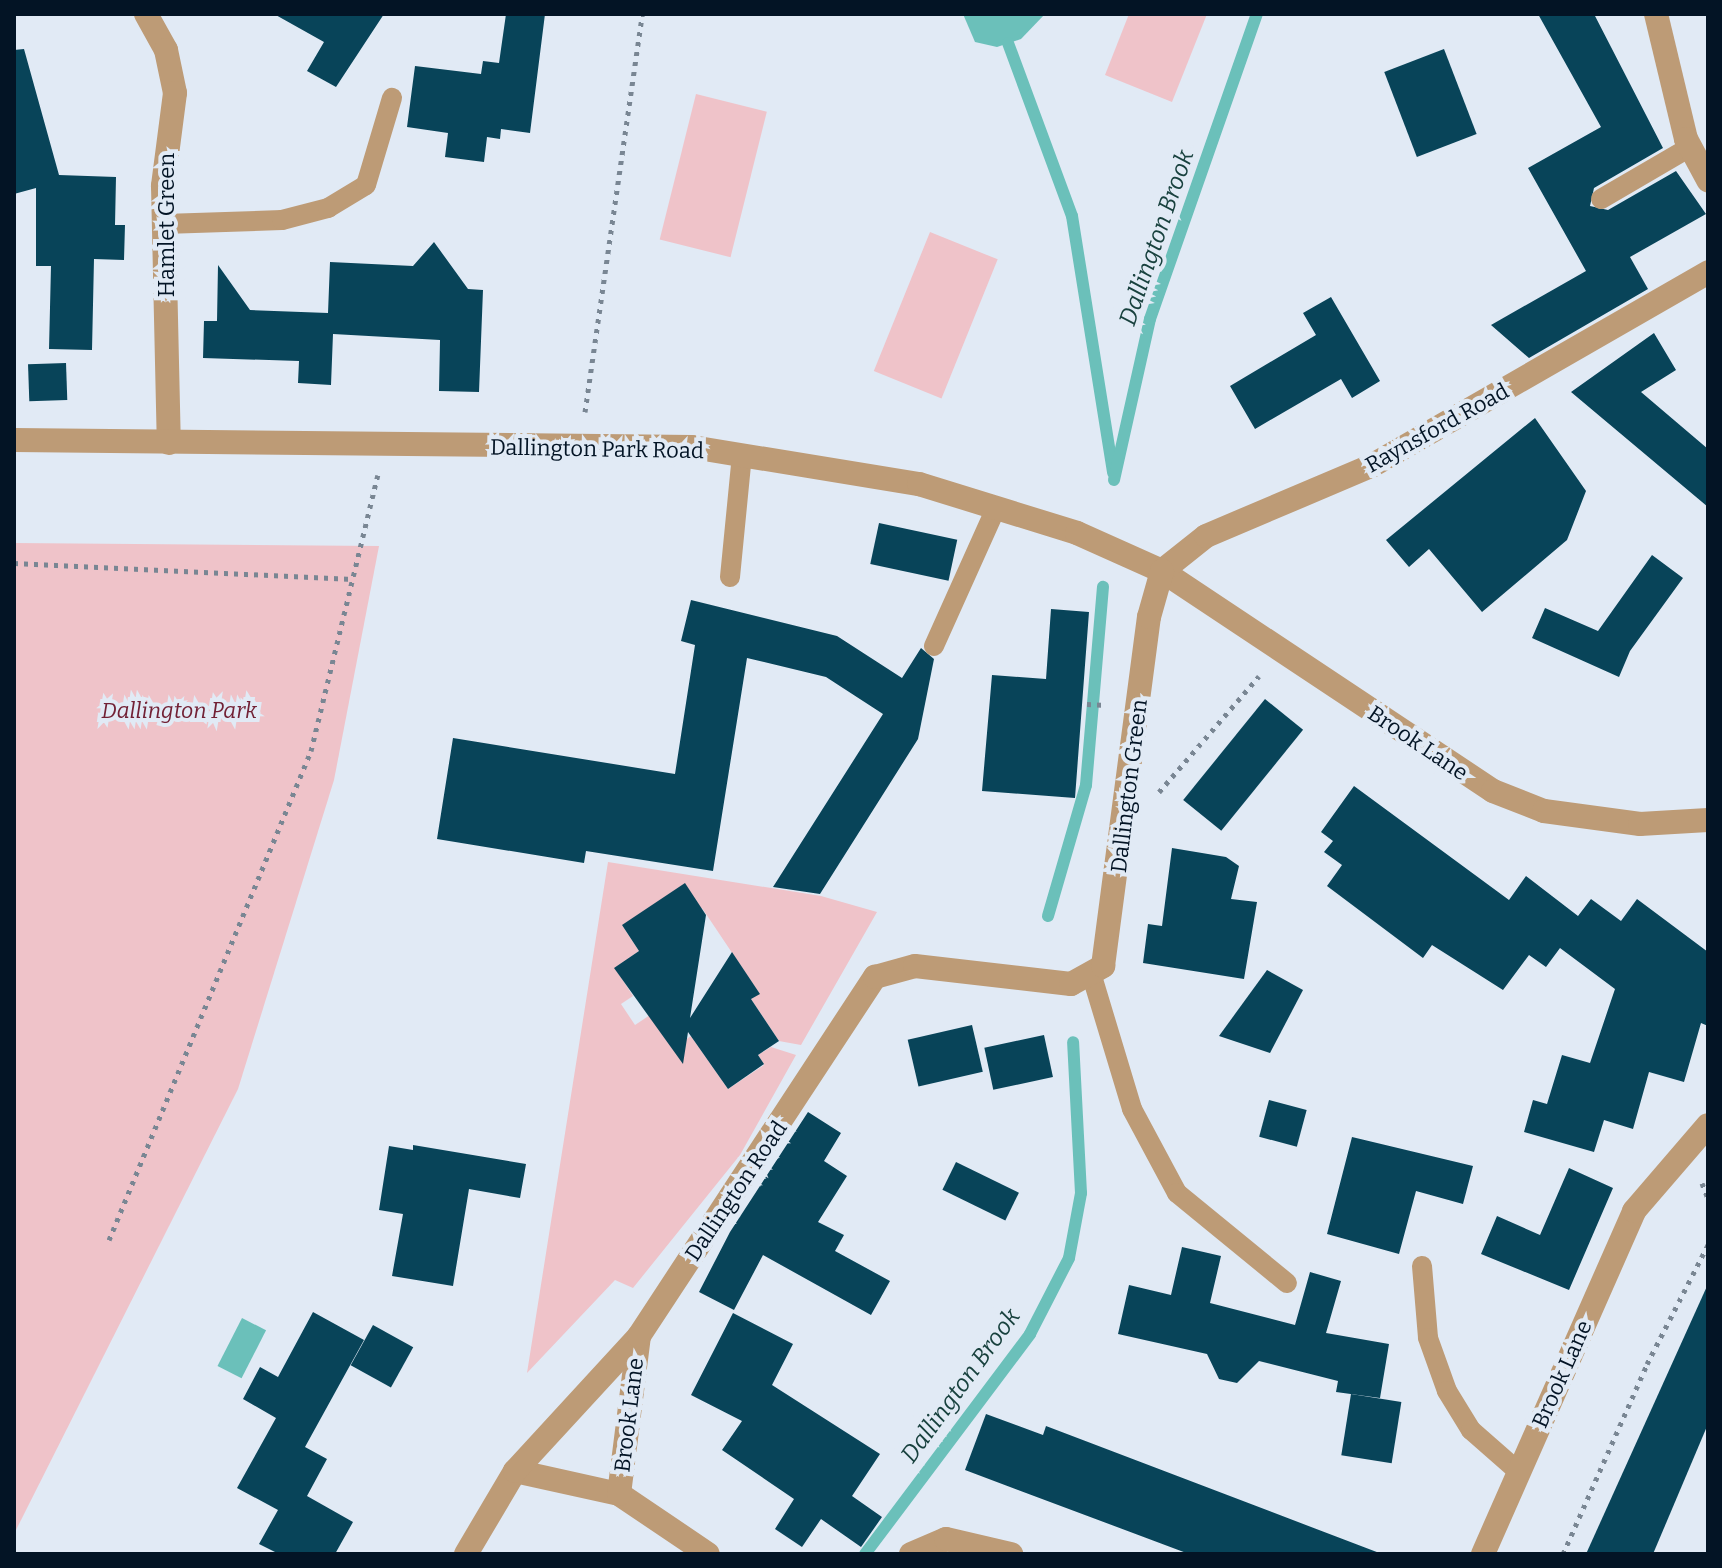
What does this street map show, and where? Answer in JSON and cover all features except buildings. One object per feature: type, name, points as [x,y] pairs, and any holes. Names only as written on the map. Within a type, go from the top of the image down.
[{"type":"street","name":"Hamlet Green","points":[[146,14],[166,50],[175,93],[163,186],[169,443]]},
{"type":"street","points":[[1656,14],[1690,147],[1708,180]]},
{"type":"street","name":"Raynsford Road","points":[[1162,571],[1206,536],[1373,465],[1708,272]]},
{"type":"street","name":"Dallington Park Road","points":[[14,440],[385,447],[692,447],[919,484],[1077,533],[1162,571]]},
{"type":"street","name":"Brook Lane","points":[[1162,571],[1283,647],[1493,791],[1544,811],[1640,824],[1708,820]]},
{"type":"street","name":"Dallington Green","points":[[1081,979],[1103,966],[1149,617],[1162,571]]},
{"type":"street","name":"Dallington Road","points":[[466,1554],[515,1471],[639,1336],[875,977],[915,966],[1081,979]]},
{"type":"street","name":"Brook Lane","points":[[1483,1554],[1634,1211],[1708,1125]]},
{"type":"street","name":"Brook Lane","points":[[619,1494],[639,1336]]},
{"type":"street","name":"Brook Lane","points":[[515,1471],[619,1494],[702,1552]]},
{"type":"street","points":[[911,1554],[946,1539],[1011,1554]]},
{"type":"lane","points":[[164,224],[282,220],[328,208],[366,185],[392,98]]},
{"type":"lane","points":[[1601,199],[1690,147]]},
{"type":"lane","points":[[730,577],[742,455]]},
{"type":"lane","points":[[934,646],[996,508]]},
{"type":"lane","points":[[1081,979],[1132,1109],[1177,1193],[1287,1283]]},
{"type":"lane","points":[[1422,1266],[1428,1338],[1447,1391],[1471,1430],[1519,1472]]},
{"type":"path","points":[[585,412],[642,14]]},
{"type":"path","points":[[109,1240],[311,751],[385,447]]},
{"type":"path","points":[[14,563],[353,579]]},
{"type":"path","points":[[1124,805],[1165,790],[1283,647]]},
{"type":"path","points":[[1087,704],[1114,706]]},
{"type":"path","points":[[1563,1554],[1647,1364],[1708,1245]]},
{"type":"green space","points":[[1129,14],[1207,14],[1172,102],[1105,75]]},
{"type":"green space","points":[[696,94],[767,112],[731,257],[660,240]]},
{"type":"green space","points":[[930,232],[998,259],[941,398],[874,371]]},
{"type":"green space","name":"Dallington Park","points":[[14,543],[379,546],[334,780],[238,1089],[14,1534]]},
{"type":"green space","points":[[608,862],[821,896],[877,912],[801,1045],[779,1041],[751,999],[759,993],[702,908],[679,923],[622,925],[639,951],[615,968],[633,996],[621,1004],[635,1025],[650,1015],[673,1048],[691,1036],[728,1089],[764,1065],[758,1055],[771,1047],[796,1055],[740,1155],[633,1288],[615,1280],[527,1373]]},
{"type":"shaded area","points":[[963,14],[1045,14],[1021,39],[997,47],[975,42]]},
{"type":"shaded area","points":[[242,1318],[266,1330],[242,1378],[217,1366]]},
{"type":"waterway","name":"Dallington Brook","points":[[1114,480],[1150,319],[1257,14]]},
{"type":"waterway","points":[[1008,43],[1072,216],[1113,473]]},
{"type":"waterway","name":"Dallington Brook","points":[[1048,916],[1086,785],[1103,587]]},
{"type":"waterway","name":"Dallington Brook","points":[[865,1554],[1030,1334],[1069,1258],[1081,1193],[1073,1042]]}]
